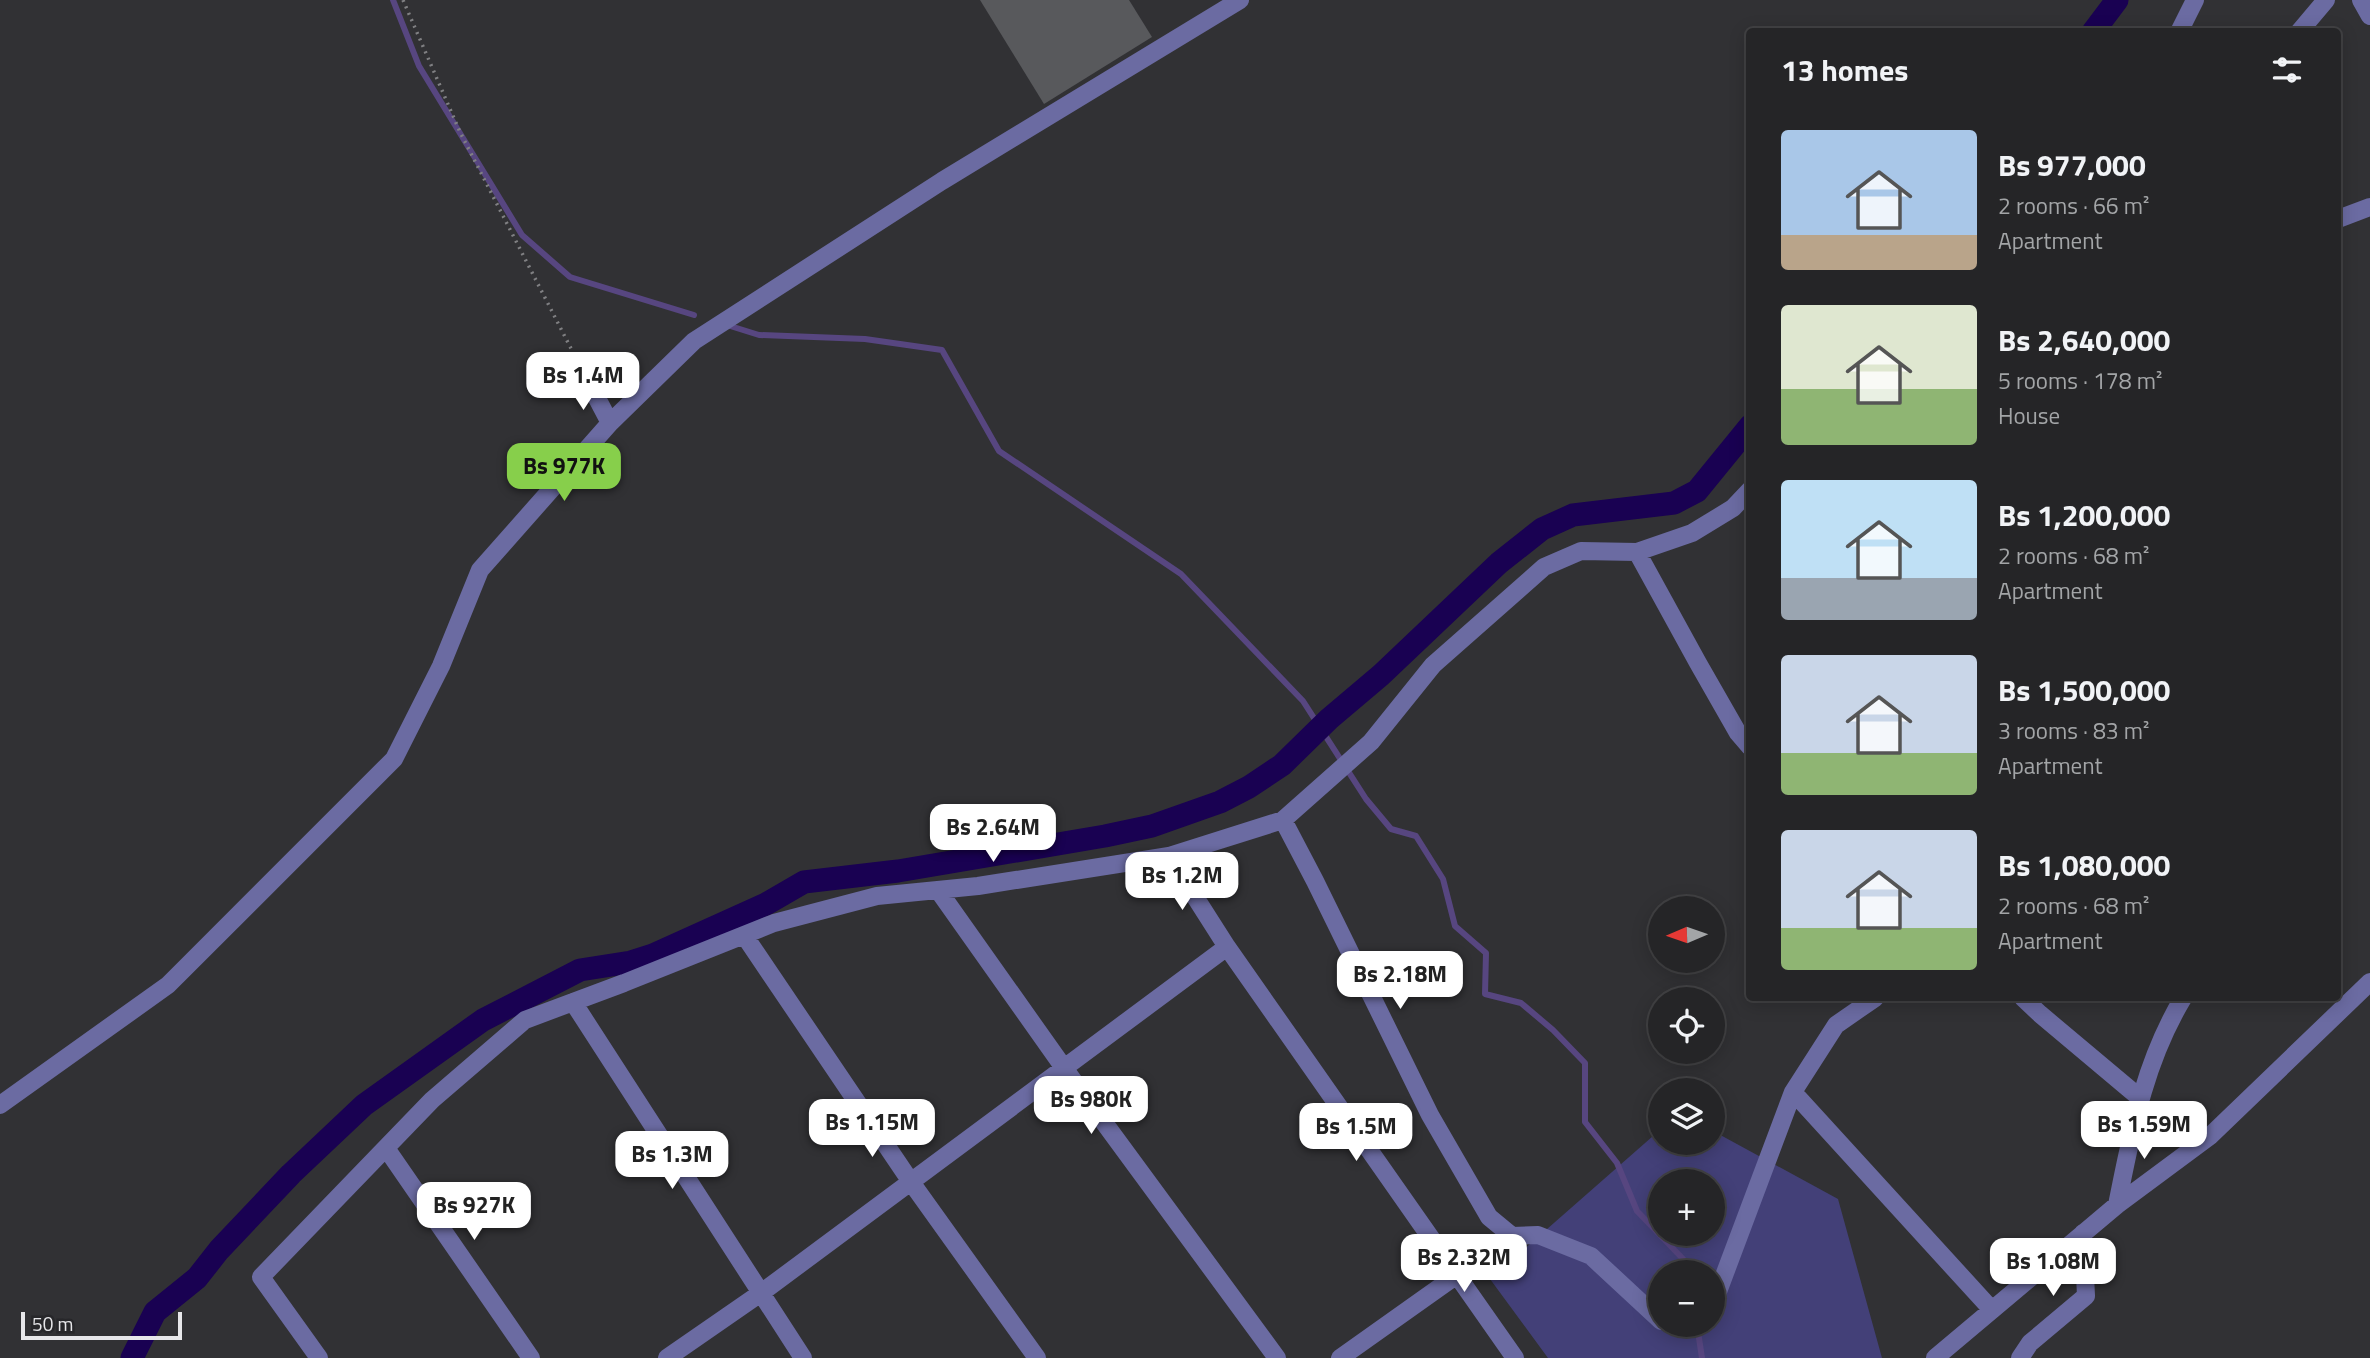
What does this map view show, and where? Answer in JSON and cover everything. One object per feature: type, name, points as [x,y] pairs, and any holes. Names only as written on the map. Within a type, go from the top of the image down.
[{"type":"street","points":[[0,1105],[168,985],[394,759],[441,666],[480,570],[610,423],[694,341],[942,181],[1240,0]]},
{"type":"street","points":[[2182,28],[2195,0]]},
{"type":"street","points":[[2302,28],[2326,0]]},
{"type":"street","points":[[2361,0],[2370,16]]},
{"type":"street","points":[[2341,218],[2370,207]]},
{"type":"street","points":[[589,383],[610,423]]},
{"type":"street","points":[[319,1358],[261,1277],[432,1100],[525,1020],[774,923],[877,896],[978,886],[1169,856],[1283,820],[1371,742],[1433,665],[1544,567],[1581,551],[1637,552],[1692,533],[1733,508],[1746,494]]},
{"type":"street","points":[[1637,552],[1725,709],[1746,741]]},
{"type":"street","points":[[1283,820],[1430,1115],[1489,1217],[1512,1236]]},
{"type":"street","points":[[1169,856],[1227,947],[1515,1358]]},
{"type":"street","points":[[938,890],[1064,1068],[1277,1358]]},
{"type":"street","points":[[744,935],[911,1182],[1037,1358]]},
{"type":"street","points":[[667,1358],[761,1293],[1227,947]]},
{"type":"street","points":[[1935,1358],[2117,1205],[2210,1136],[2370,982]]},
{"type":"street","points":[[1725,1273],[1793,1092],[1836,1025],[1871,1001]]},
{"type":"street","points":[[2026,1001],[2140,1098]]},
{"type":"street","points":[[2117,1205],[2140,1098],[2166,1026],[2181,1001]]},
{"type":"street","points":[[573,1002],[803,1358]]},
{"type":"street","points":[[1793,1092],[1992,1310]]},
{"type":"street","points":[[386,1148],[531,1358]]},
{"type":"street","points":[[2020,1358],[2030,1343],[2086,1296],[2083,1233]]},
{"type":"street","points":[[1340,1358],[1512,1236],[1538,1235],[1591,1256],[1648,1309]]},
{"type":"path","points":[[402,0],[460,132],[589,383]]},
{"type":"shaded area","points":[[1725,1138],[1838,1199],[1882,1358],[1548,1358],[1490,1279],[1648,1140],[1648,1155],[1725,1155]]},
{"type":"building","points":[[980,0],[1129,0],[1152,37],[1044,104]]},
{"type":"waterway","points":[[393,0],[419,66],[522,235],[570,277],[694,315]]},
{"type":"waterway","points":[[2096,28],[2117,0]]},
{"type":"waterway","points":[[727,325],[759,335],[865,339],[942,350],[999,451],[1181,574],[1303,701],[1366,799],[1391,829],[1416,836],[1443,879],[1455,926],[1486,953],[1485,994],[1521,1003],[1553,1030],[1585,1063],[1585,1122],[1617,1163],[1637,1211],[1684,1260]]},
{"type":"waterway","points":[[132,1358],[155,1312],[197,1278],[219,1250],[291,1174],[364,1105],[483,1020],[580,970],[631,962],[653,955],[766,904],[804,882],[898,871],[1105,836],[1152,826],[1220,802],[1282,765],[1499,563],[1542,529],[1573,515],[1674,503],[1697,491],[1746,431]]},
{"type":"waterway","points":[[1699,1337],[1702,1358]]}]
